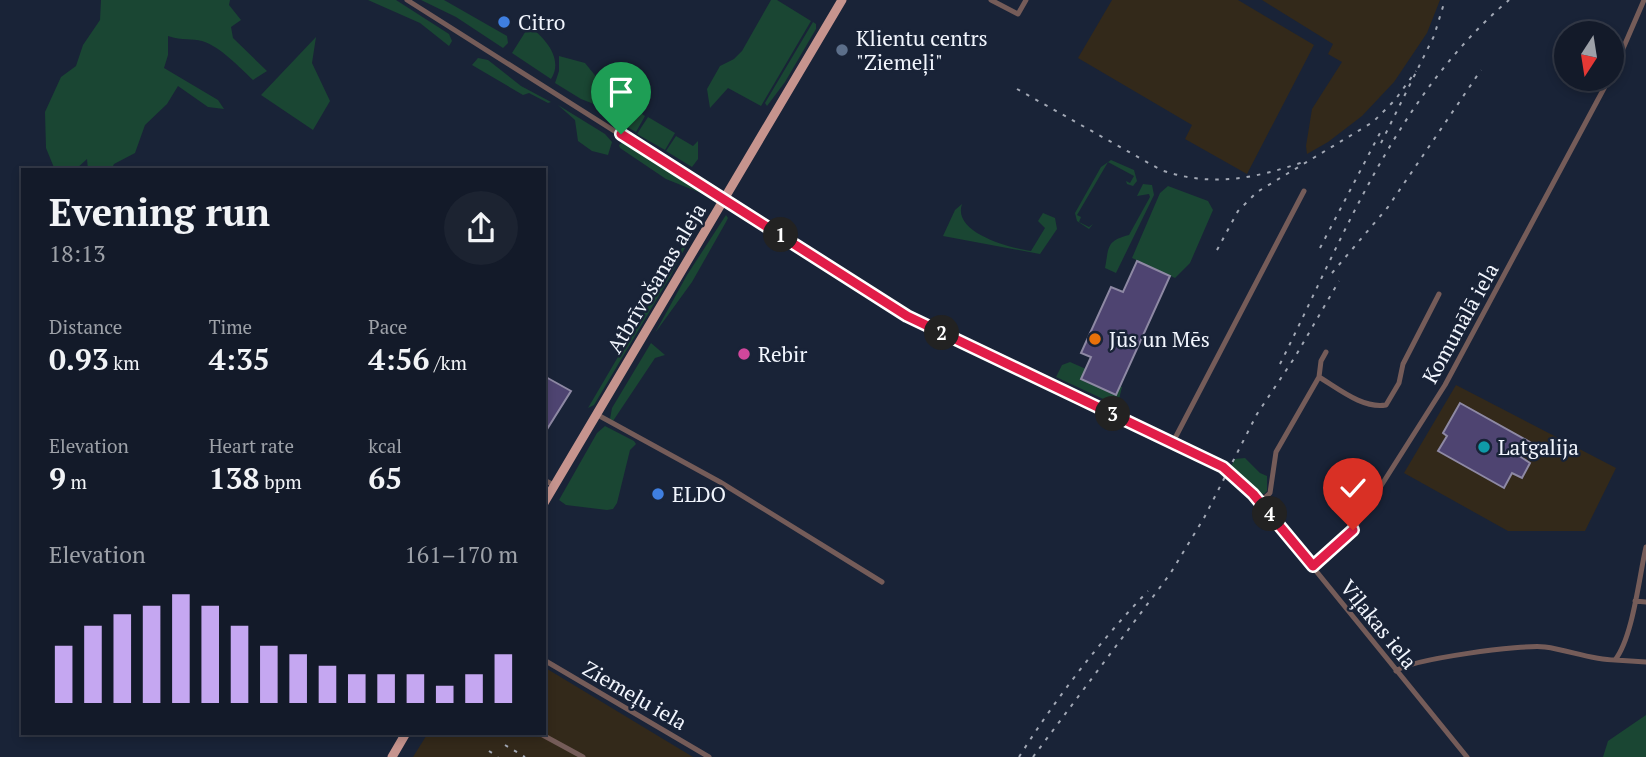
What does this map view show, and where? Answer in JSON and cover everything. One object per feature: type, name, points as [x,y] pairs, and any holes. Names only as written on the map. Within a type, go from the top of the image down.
[{"type":"main road","name":"Atbrīvošanas aleja","points":[[546,499],[842,0]]},
{"type":"main road","points":[[392,757],[405,735]]},
{"type":"street","name":"Viļakas iela","points":[[407,0],[907,316],[1227,470],[1261,502],[1467,757]]},
{"type":"street","points":[[991,0],[1018,14],[1026,0]]},
{"type":"street","points":[[1624,46],[1644,0]]},
{"type":"street","name":"Komunālā iela","points":[[1313,566],[1353,530],[1445,385],[1603,91]]},
{"type":"street","points":[[1172,442],[1304,191]]},
{"type":"street","points":[[1320,377],[1365,404],[1376,407],[1387,405],[1392,399],[1409,352],[1439,294]]},
{"type":"street","points":[[1261,502],[1270,493],[1276,452],[1320,377],[1321,361],[1326,352]]},
{"type":"street","points":[[596,414],[720,482],[882,582]]},
{"type":"street","points":[[546,481],[554,485]]},
{"type":"street","points":[[1615,660],[1622,649],[1646,547]]},
{"type":"street","points":[[1634,601],[1646,602]]},
{"type":"street","points":[[1396,671],[1401,667],[1435,660],[1538,647],[1615,660],[1646,662]]},
{"type":"street","name":"Ziemeļu iela","points":[[546,661],[709,757]]},
{"type":"street","points":[[543,735],[583,757]]},
{"type":"shaded area","points":[[1112,0],[1238,0],[1314,45],[1247,174],[1185,139],[1192,125],[1078,58]]},
{"type":"shaded area","points":[[1262,0],[1440,0],[1427,33],[1394,82],[1362,116],[1307,154],[1312,109],[1342,62],[1328,54],[1333,44]]},
{"type":"shaded area","points":[[1456,385],[1616,468],[1585,531],[1508,531],[1404,473]]},
{"type":"shaded area","points":[[546,668],[693,757],[413,757],[427,735],[546,735]]},
{"type":"green space","points":[[101,0],[230,0],[229,5],[241,20],[231,27],[233,38],[267,71],[253,80],[209,44],[168,36],[168,55],[164,68],[218,100],[224,109],[208,107],[178,86],[167,104],[145,125],[135,153],[114,164],[112,168],[88,168],[87,159],[77,168],[54,168],[46,148],[45,112],[61,77],[76,66],[83,45],[100,20]]},
{"type":"green space","points":[[368,0],[396,0],[449,34],[452,41],[449,46],[420,23]]},
{"type":"green space","points":[[421,0],[444,0],[507,36],[508,43],[503,48],[456,17]]},
{"type":"green space","points":[[771,0],[777,0],[811,21],[761,106],[728,88],[710,108],[707,89],[720,66],[734,59],[742,51]]},
{"type":"green space","points":[[813,22],[816,29],[785,82],[767,106],[765,103]]},
{"type":"green space","points":[[529,26],[546,43],[554,57],[551,79],[512,53]]},
{"type":"green space","points":[[316,37],[312,63],[330,101],[313,130],[261,95]]},
{"type":"green space","points":[[559,56],[585,63],[602,84],[597,93],[602,97],[594,104],[555,83],[559,71]]},
{"type":"green space","points":[[478,58],[488,60],[521,86],[551,102],[529,93],[523,95],[472,65]]},
{"type":"green space","points":[[612,94],[645,116],[636,132],[609,117],[601,108],[607,96]]},
{"type":"green space","points":[[558,105],[605,134],[612,142],[608,155],[592,151],[578,141],[575,120]]},
{"type":"green space","points":[[648,117],[675,133],[665,150],[637,134]]},
{"type":"green space","points":[[676,136],[693,146],[698,141],[698,159],[692,167],[666,151]]},
{"type":"green space","points":[[628,142],[706,195],[666,179],[620,148],[619,145]]},
{"type":"green space","points":[[1111,160],[1134,170],[1137,181],[1133,186],[1127,184],[1126,181],[1130,183],[1134,176],[1108,162]]},
{"type":"green space","points":[[1108,162],[1077,215],[1081,217],[1079,222],[1089,227],[1093,224],[1089,229],[1077,221],[1075,213],[1101,167]]},
{"type":"green space","points":[[1143,184],[1152,185],[1154,195],[1116,273],[1105,268],[1108,250],[1116,240],[1129,235],[1150,197],[1149,194],[1137,196]]},
{"type":"green space","points":[[1168,186],[1208,201],[1213,210],[1190,263],[1175,278],[1132,258],[1160,193]]},
{"type":"green space","points":[[962,204],[961,214],[974,231],[1010,246],[1031,251],[1045,228],[1038,221],[1043,213],[1055,218],[1057,229],[1040,254],[943,236],[955,210]]},
{"type":"green space","points":[[706,207],[670,277],[594,405],[588,408]]},
{"type":"green space","points":[[726,215],[726,222],[692,282],[655,333],[687,275]]},
{"type":"green space","points":[[651,343],[665,355],[655,358],[613,421],[610,419],[612,408]]},
{"type":"green space","points":[[1070,362],[1086,369],[1082,379],[1116,395],[1120,386],[1122,387],[1118,403],[1116,405],[1056,377],[1062,365]]},
{"type":"green space","points":[[605,426],[636,444],[630,450],[617,503],[613,509],[607,510],[566,505],[559,500],[597,433]]},
{"type":"green space","points":[[1245,458],[1260,473],[1267,476],[1267,491],[1264,494],[1257,493],[1230,468],[1235,459]]},
{"type":"green space","points":[[1646,715],[1646,757],[1603,757],[1608,741]]},
{"type":"building","points":[[1137,261],[1170,276],[1116,395],[1081,379],[1091,357],[1081,353],[1111,287],[1123,292]]},
{"type":"building","points":[[546,377],[571,391],[546,431]]},
{"type":"building","name":"Latgalija","points":[[1460,403],[1530,442],[1521,457],[1530,463],[1522,478],[1512,473],[1504,488],[1438,451],[1447,436],[1443,433]]},
{"type":"railway","points":[[1381,143],[1434,36],[1445,0]]},
{"type":"railway","points":[[1280,364],[1351,218],[1404,123],[1435,79],[1470,38],[1509,0]]},
{"type":"railway","points":[[1332,273],[1388,207],[1481,70]]},
{"type":"railway","points":[[1217,250],[1238,211],[1257,192],[1373,122],[1395,100],[1416,71]]},
{"type":"railway","points":[[1017,89],[1161,170],[1180,175],[1198,179],[1234,179],[1306,161]]},
{"type":"railway","points":[[1320,248],[1381,131]]},
{"type":"railway","points":[[1033,757],[1170,574],[1204,518],[1257,414],[1295,357],[1339,281]]},
{"type":"railway","points":[[1019,757],[1079,671],[1148,591]]},
{"type":"railway","points":[[505,745],[525,757]]},
{"type":"railway","points":[[489,751],[498,757]]},
{"type":"place","name":"Citro","points":[[504,22]]},
{"type":"place","name":"Klientu centrs \"Ziemeļi\"","points":[[842,50]]},
{"type":"place","name":"Jūs un Mēs","points":[[1095,339]]},
{"type":"place","name":"Rebir","points":[[744,354]]},
{"type":"place","name":"Latgalija","points":[[1484,447]]},
{"type":"place","name":"ELDO","points":[[658,494]]},
{"type":"route","points":[[621,134],[907,316],[1223,467],[1253,494],[1313,566],[1353,530]]}]
